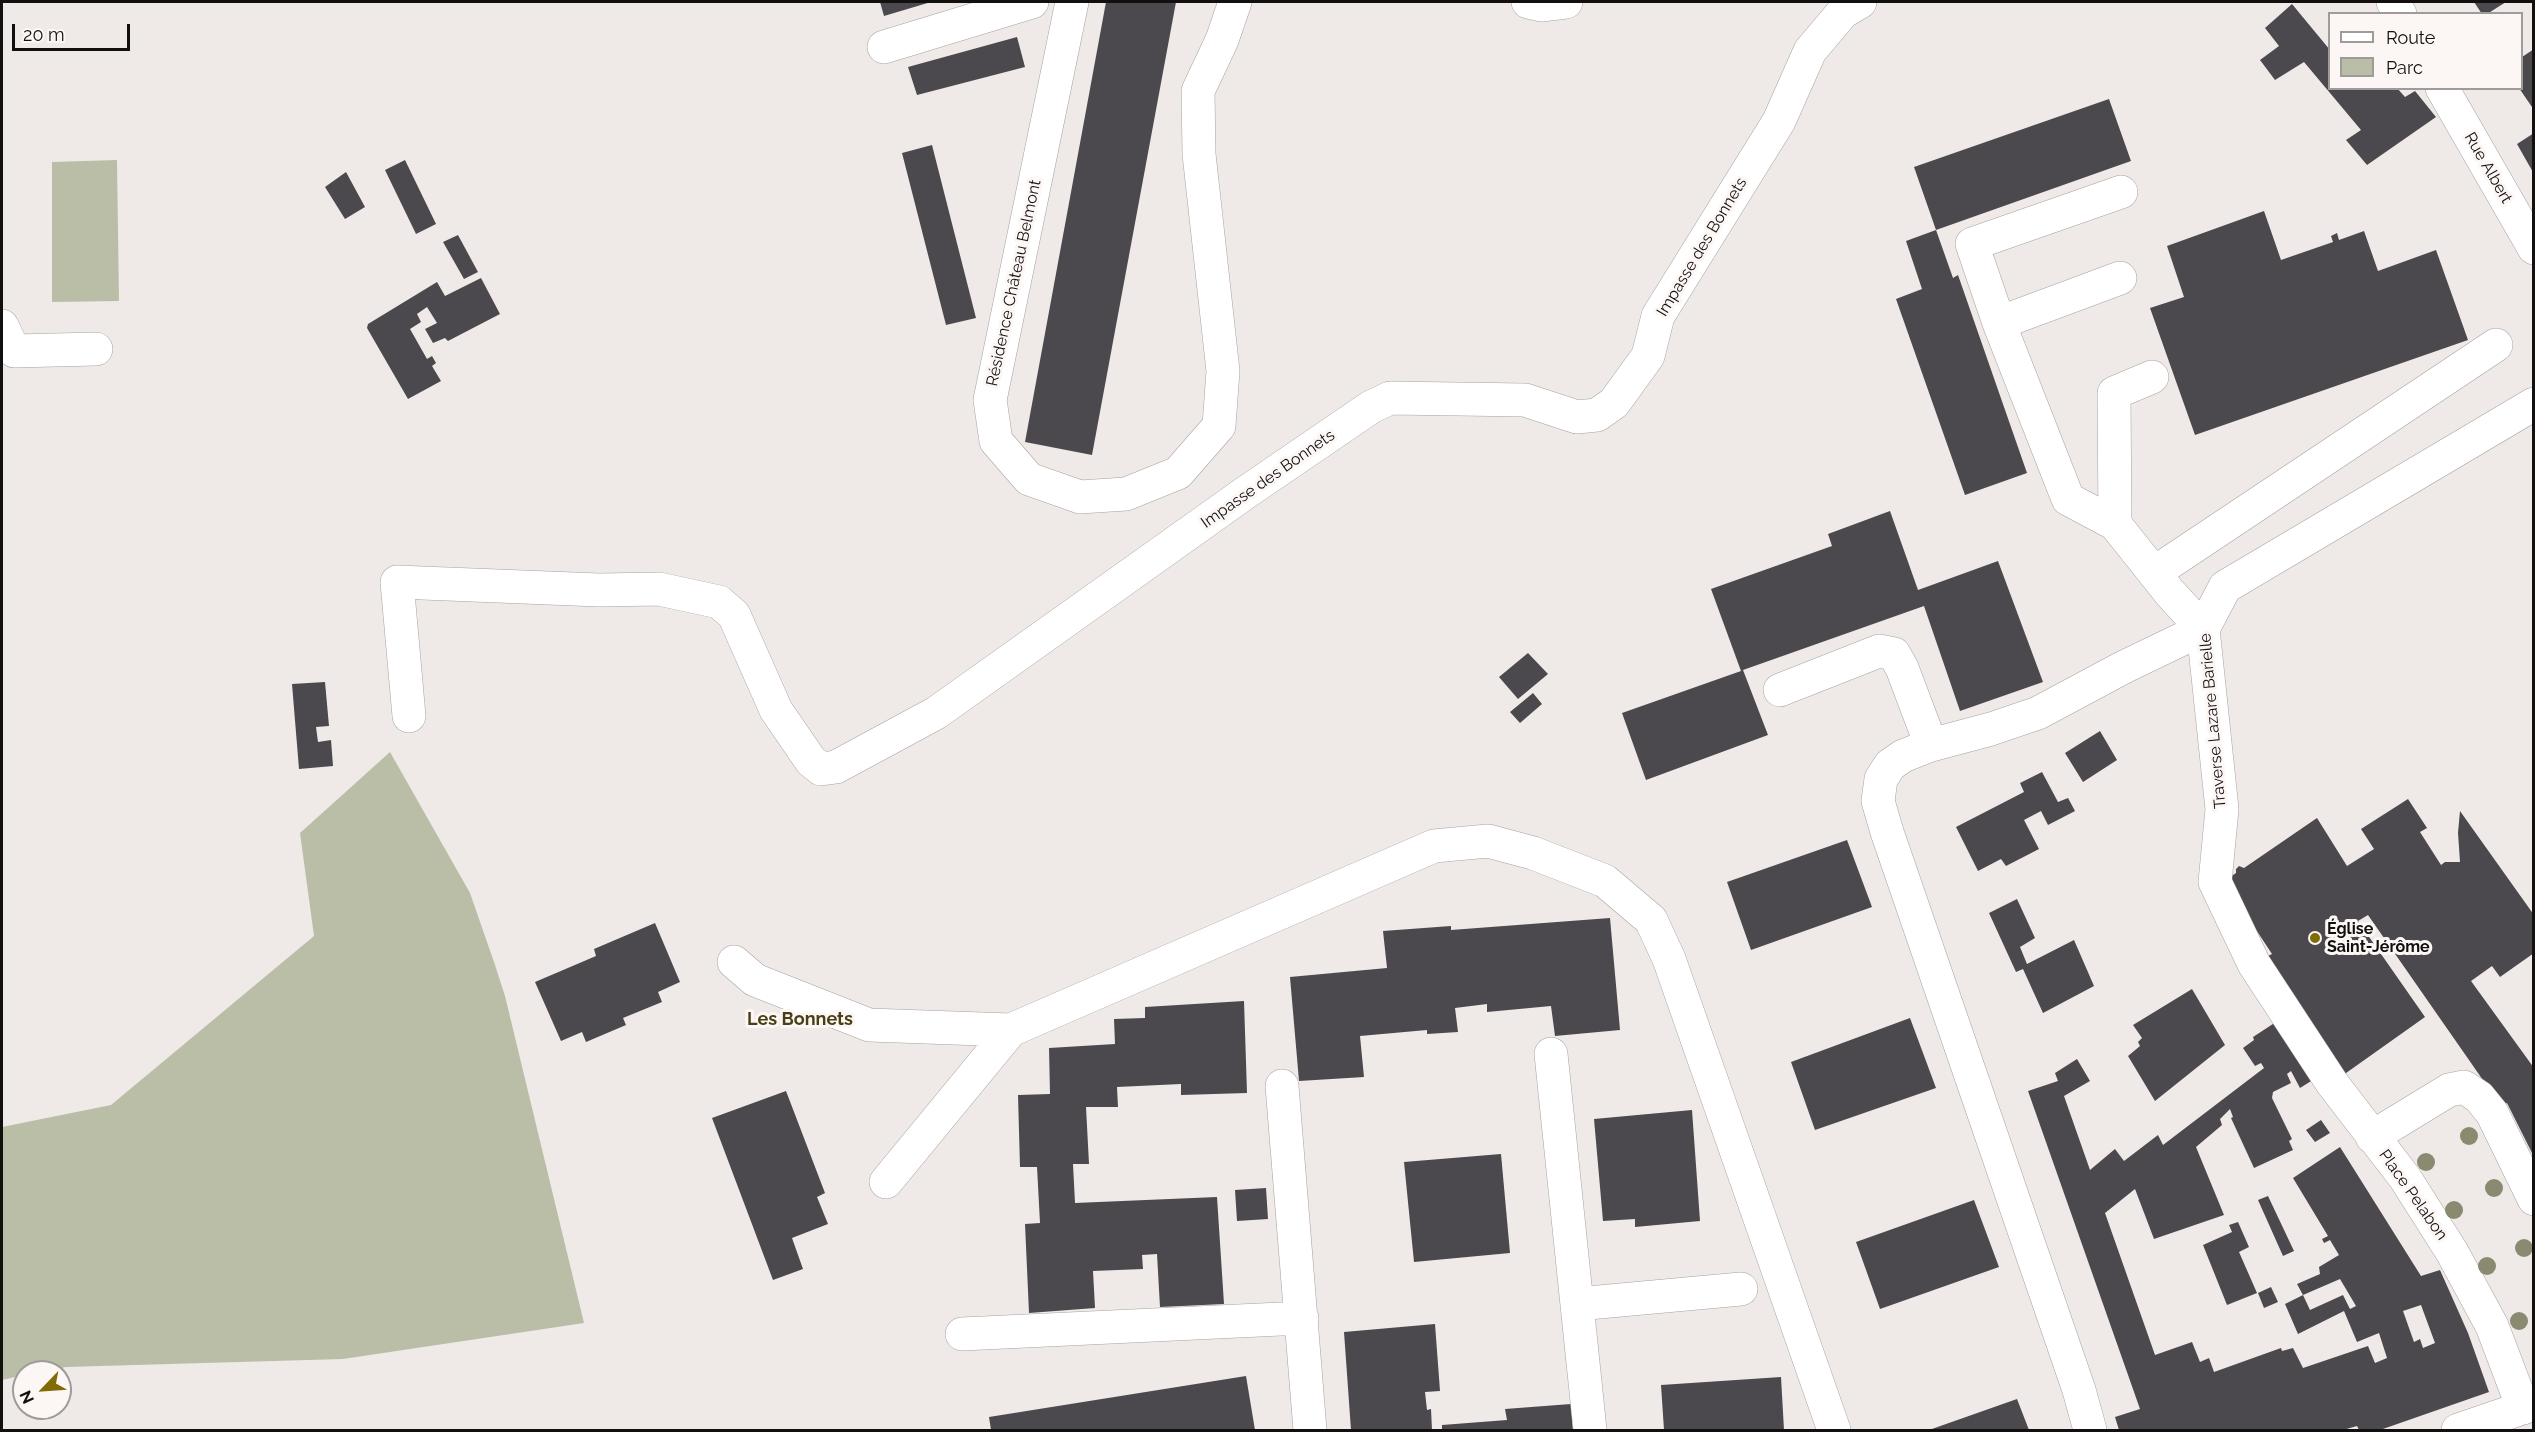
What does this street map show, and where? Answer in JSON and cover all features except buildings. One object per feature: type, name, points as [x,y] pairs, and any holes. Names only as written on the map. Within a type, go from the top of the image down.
[{"type":"street","points":[[884,47],[1032,2]]},
{"type":"street","name":"Résidence Château Belmont","points":[[1072,2],[990,400],[996,441],[1029,478],[1080,497],[1126,494],[1178,473],[1219,426],[1222,371],[1198,154],[1198,91],[1222,40],[1235,2]]},
{"type":"street","points":[[1528,2],[1541,5],[1566,2]]},
{"type":"street","name":"Impasse des Bonnets","points":[[409,716],[397,582],[599,590],[658,589],[719,602],[734,615],[776,710],[812,761],[821,769],[836,767],[936,713],[1245,493],[1390,398],[1525,400],[1577,417],[1597,415],[1614,403],[1648,356],[1658,316],[1779,122],[1810,51],[1843,12],[1860,2]]},
{"type":"street","name":"Rue Albert","points":[[2443,90],[2534,248]]},
{"type":"street","points":[[2090,1431],[2076,1378],[1878,801],[1881,779],[1890,765],[1903,756],[2038,713],[2124,667],[2203,629],[2115,524],[2068,499],[1999,323],[1972,244],[2121,192]]},
{"type":"street","points":[[1999,323],[2120,278]]},
{"type":"street","points":[[2,326],[14,351],[96,349]]},
{"type":"street","points":[[2154,573],[2496,345]]},
{"type":"street","points":[[2115,524],[2114,393],[2152,377]]},
{"type":"street","name":"Traverse Lazare Barielle","points":[[2372,1137],[2332,1083],[2254,964],[2215,882],[2222,809],[2203,629],[2225,587],[2534,404]]},
{"type":"street","points":[[1780,690],[1879,651],[1894,654],[1902,668],[1932,745]]},
{"type":"street","points":[[734,962],[755,980],[869,1025],[1011,1030],[1434,846],[1488,841],[1533,853],[1605,881],[1651,920],[1669,959],[1834,1431]]},
{"type":"street","points":[[886,1182],[1011,1030]]},
{"type":"street","points":[[1551,1054],[1590,1431]]},
{"type":"street","points":[[1282,1086],[1310,1431]]},
{"type":"street","name":"Place Pelabon","points":[[2528,1406],[2492,1326],[2452,1252],[2404,1178],[2372,1137],[2450,1090],[2464,1087],[2479,1097],[2492,1113],[2534,1199]]},
{"type":"street","points":[[1577,1304],[1741,1289]]},
{"type":"street","points":[[962,1334],[1302,1318]]},
{"type":"street","points":[[2458,1431],[2528,1406]]},
{"type":"green space","points":[[117,160],[119,301],[52,302],[52,162]]},
{"type":"green space","points":[[390,752],[470,893],[495,965],[505,996],[584,1323],[343,1359],[72,1367],[72,1360],[12,1360],[12,1378],[2,1380],[2,1127],[111,1105],[314,936],[300,833]]},
{"type":"place","name":"Église Saint-Jérôme","points":[[2315,938]]},
{"type":"district","name":"Les Bonnets","points":[[800,1020]]}]
